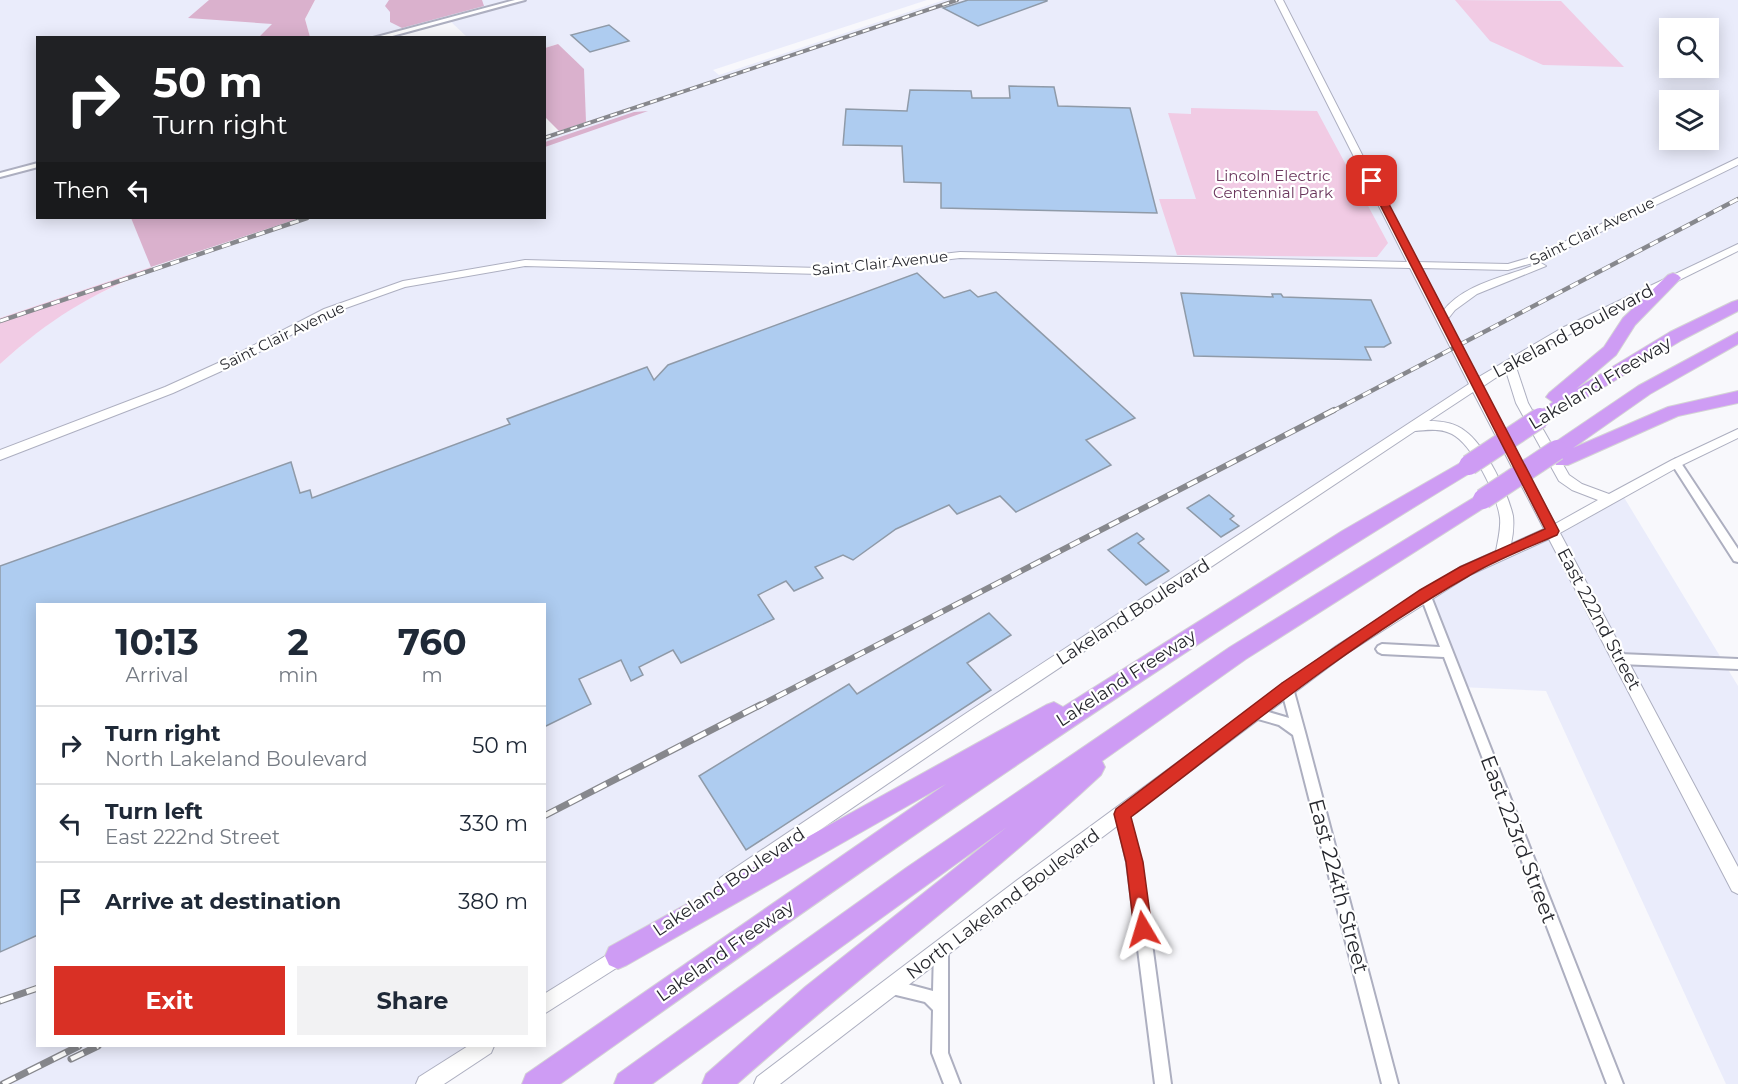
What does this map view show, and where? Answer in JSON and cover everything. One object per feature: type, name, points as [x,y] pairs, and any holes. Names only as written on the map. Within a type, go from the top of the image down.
[{"type":"highway","points":[[1540,418],[1555,398],[1610,351],[1629,322],[1673,278]]},
{"type":"highway","name":"Lakeland Freeway","points":[[536,1084],[731,947],[1129,675],[1328,547],[1468,465],[1540,418],[1676,336],[1738,305]]},
{"type":"highway","name":"Lakeland Freeway","points":[[1559,455],[1644,390],[1738,337]]},
{"type":"highway","points":[[628,1084],[915,877],[1238,653],[1483,499],[1559,455],[1674,411],[1738,397]]},
{"type":"highway","points":[[618,957],[1054,712],[1129,675]]},
{"type":"highway","points":[[716,1084],[815,997],[1035,820],[1146,718]]},
{"type":"street","points":[[384,36],[522,0]]},
{"type":"street","name":"East 222nd Street","points":[[1279,0],[1475,385],[1738,885]]},
{"type":"street","name":"Saint Clair Avenue","points":[[0,455],[169,390],[233,361],[328,311],[403,284],[513,265],[820,271],[960,255],[1416,267],[1508,267],[1539,258],[1738,161]]},
{"type":"street","points":[[0,175],[36,166]]},
{"type":"street","points":[[1442,319],[1456,302],[1563,255],[1566,245]]},
{"type":"street","name":"Lakeland Boulevard","points":[[546,1004],[963,724],[1509,363],[1566,331],[1738,247]]},
{"type":"street","points":[[1509,363],[1522,403],[1564,478],[1577,488],[1611,500]]},
{"type":"street","points":[[1412,428],[1443,426],[1458,431],[1470,442],[1505,511],[1507,530],[1502,554]]},
{"type":"street","name":"North Lakeland Boulevard","points":[[764,1084],[1287,688],[1425,594],[1502,554],[1553,531],[1676,463],[1738,433]]},
{"type":"street","points":[[1676,463],[1738,558]]},
{"type":"street","name":"East 223rd Street","points":[[1425,594],[1615,1084]]},
{"type":"street","points":[[1382,648],[1446,652]]},
{"type":"street","points":[[1620,659],[1738,664]]},
{"type":"street","name":"East 224th Street","points":[[1287,688],[1390,1084]]},
{"type":"street","points":[[1255,713],[1282,720],[1299,732]]},
{"type":"street","points":[[1122,814],[1134,862],[1163,1084]]},
{"type":"street","points":[[942,950],[940,1053],[952,1084]]},
{"type":"street","points":[[892,987],[929,996],[941,1008]]},
{"type":"street","points":[[426,1084],[482,1047]]},
{"type":"shaded area","points":[[0,0],[285,0],[273,24],[260,36],[36,36],[36,164],[0,174]]},
{"type":"shaded area","points":[[209,0],[315,0],[305,19],[310,36],[260,36],[272,24],[188,18]]},
{"type":"shaded area","points":[[315,0],[510,0],[513,2],[522,0],[927,0],[713,70],[719,75],[944,0],[1738,0],[1738,247],[1514,360],[546,1004],[546,603],[36,603],[36,1047],[482,1047],[426,1084],[0,1084],[0,364],[27,340],[74,305],[151,270],[151,267],[0,318],[0,175],[36,165],[36,219],[131,219],[152,267],[297,219],[546,219],[546,135],[586,121],[558,44],[546,48],[546,36],[466,36],[448,19],[380,36],[310,36],[305,19]]},
{"type":"shaded area","points":[[389,0],[482,0],[484,6],[402,28],[390,22],[390,12],[385,6]]},
{"type":"shaded area","points":[[558,44],[584,69],[586,122],[559,131],[546,118],[546,48]]},
{"type":"shaded area","points":[[648,111],[546,147],[546,142],[634,112]]},
{"type":"shaded area","points":[[131,219],[297,219],[151,267]]},
{"type":"shaded area","points":[[1622,494],[1738,686],[1738,1084],[1726,1084],[1546,691],[1460,687],[1425,594]]},
{"type":"green space","points":[[1455,0],[1561,1],[1624,67],[1543,65],[1490,41]]},
{"type":"green space","name":"Lincoln Electric Centennial Park","points":[[1191,108],[1317,111],[1388,243],[1377,257],[1177,255],[1159,199],[1196,199],[1168,113],[1191,114]]},
{"type":"green space","points":[[151,267],[151,270],[108,289],[71,310],[36,334],[0,364],[0,318]]},
{"type":"building","points":[[968,0],[1047,1],[978,26],[943,8]]},
{"type":"building","points":[[609,25],[629,41],[590,52],[571,35]]},
{"type":"building","points":[[1009,86],[1054,87],[1058,106],[1130,108],[1157,213],[941,208],[941,183],[904,182],[902,146],[843,145],[846,109],[907,111],[910,90],[971,91],[972,98],[1010,98]]},
{"type":"building","points":[[917,273],[944,298],[970,290],[978,297],[996,292],[1135,418],[1086,440],[1111,465],[1016,512],[1000,496],[957,514],[949,505],[896,529],[853,560],[843,555],[815,567],[823,578],[794,591],[786,581],[758,595],[774,619],[681,663],[673,650],[639,667],[643,675],[631,681],[621,660],[579,679],[591,704],[546,726],[546,603],[36,603],[36,936],[0,952],[0,566],[291,462],[300,493],[310,490],[312,498],[510,424],[507,419],[647,367],[654,380],[668,365]]},
{"type":"building","points":[[1181,293],[1273,297],[1272,294],[1281,294],[1283,297],[1371,300],[1391,343],[1384,347],[1365,347],[1371,360],[1194,356]]},
{"type":"building","points":[[1209,495],[1234,516],[1230,519],[1239,526],[1221,537],[1187,508]]},
{"type":"building","points":[[1137,533],[1144,539],[1138,543],[1169,571],[1146,585],[1108,550]]},
{"type":"building","points":[[989,613],[1011,635],[967,663],[991,690],[746,850],[699,776],[849,684],[857,694]]},
{"type":"railway","points":[[546,137],[957,0]]},
{"type":"railway","points":[[1331,412],[1738,199]]},
{"type":"railway","points":[[0,321],[304,219]]},
{"type":"railway","points":[[757,707],[1334,410]]},
{"type":"railway","points":[[546,815],[760,705]]},
{"type":"railway","points":[[0,1001],[36,989]]},
{"type":"railway","points":[[3,1084],[77,1047]]},
{"type":"railway","points":[[71,1059],[96,1047]]},
{"type":"route","points":[[1143,929],[1134,862],[1122,814],[1287,688],[1425,594],[1465,571],[1553,531],[1512,457],[1372,181]]}]
